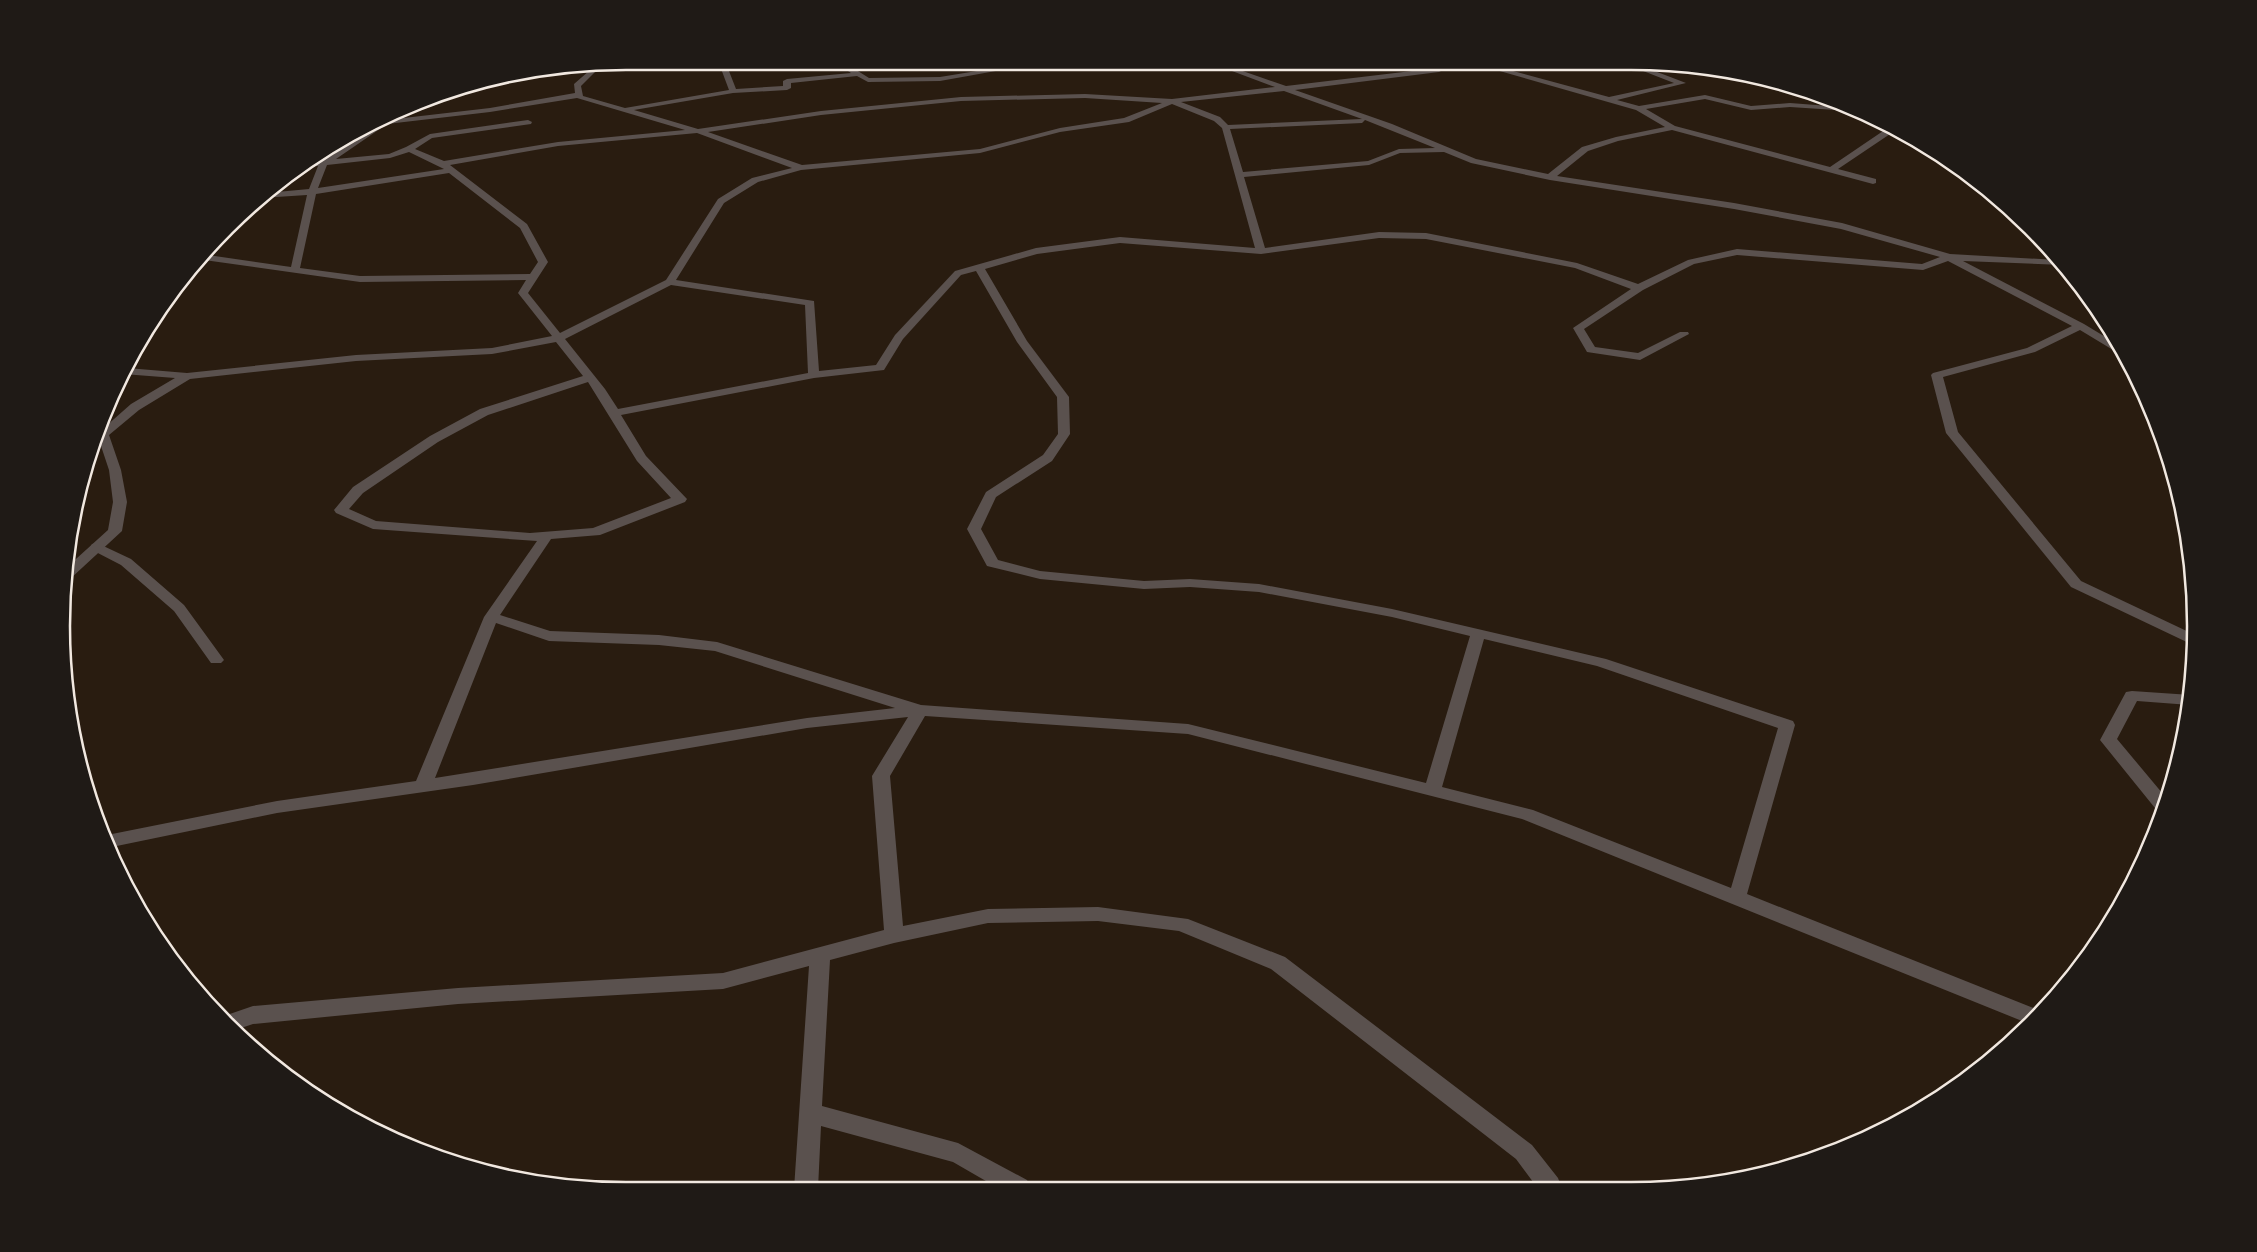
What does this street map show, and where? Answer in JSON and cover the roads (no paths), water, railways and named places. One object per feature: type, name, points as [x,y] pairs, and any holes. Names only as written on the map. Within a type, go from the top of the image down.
[{"type":"street","points":[[724,70],[733,91]]},
{"type":"street","points":[[851,70],[868,80],[940,79],[994,70]]},
{"type":"street","points":[[1233,70],[1370,120],[1474,161],[1550,178],[1734,206],[1842,226],[1949,257],[2111,344]]},
{"type":"street","points":[[275,195],[312,193],[558,144],[698,131],[820,113],[961,99],[1085,96],[1172,101],[1438,70]]},
{"type":"street","points":[[1501,70],[1639,108],[1672,128],[1873,181]]},
{"type":"street","points":[[1609,99],[1682,83],[1647,70]]},
{"type":"street","points":[[579,95],[577,86],[593,71]]},
{"type":"street","points":[[623,110],[733,91],[787,88],[787,82],[858,74]]},
{"type":"street","points":[[940,79],[947,86]]},
{"type":"street","points":[[954,92],[961,99]]},
{"type":"street","points":[[393,121],[490,110],[579,95],[580,97],[698,131],[801,168]]},
{"type":"street","points":[[1639,108],[1705,97],[1751,108],[1790,105],[1835,109]]},
{"type":"street","points":[[132,371],[187,376],[356,358],[492,351],[558,338],[670,282],[721,201],[755,180],[801,168],[980,151],[1060,130],[1126,120],[1172,101],[1217,119],[1226,127],[1261,251]]},
{"type":"street","points":[[1226,127],[1370,120]]},
{"type":"street","points":[[317,164],[390,156],[409,149],[430,136],[528,122]]},
{"type":"street","points":[[1550,178],[1584,149],[1616,139],[1672,128]]},
{"type":"street","points":[[1831,170],[1887,132]]},
{"type":"street","points":[[296,269],[312,193],[323,164],[369,133]]},
{"type":"street","points":[[409,149],[446,167],[524,226],[543,262],[523,294],[590,378],[641,458],[680,499],[595,532],[530,537],[373,525],[341,510],[358,490],[434,439],[484,412],[590,378]]},
{"type":"street","points":[[1238,174],[1369,163],[1399,151],[1448,150]]},
{"type":"street","points":[[614,413],[814,375],[880,368],[899,338],[958,273],[1036,251],[1120,240],[1261,251],[1379,235],[1426,236],[1577,266],[1639,288]]},
{"type":"street","points":[[1684,334],[1640,356],[1591,350],[1578,328],[1639,288],[1691,262],[1737,252],[1923,267],[1949,257],[2051,261]]},
{"type":"street","points":[[2043,260],[2045,255]]},
{"type":"street","points":[[209,258],[360,279],[534,277]]},
{"type":"street","points":[[979,267],[1022,342],[1063,397],[1064,434],[1048,458],[991,495],[974,529],[992,563],[1040,575],[1134,584],[1190,583],[1259,588],[1392,613],[1601,662],[1787,725],[1737,898]]},
{"type":"street","points":[[670,282],[810,303],[814,375]]},
{"type":"street","points":[[2080,326],[2031,350],[1937,375],[1952,433],[2076,584],[2187,637]]},
{"type":"street","points":[[105,432],[135,407],[187,376]]},
{"type":"street","points":[[73,568],[115,531],[120,502],[115,470],[104,436]]},
{"type":"street","points":[[102,443],[106,442]]},
{"type":"street","points":[[423,786],[491,618],[547,536]]},
{"type":"street","points":[[97,547],[126,562],[179,608],[216,660]]},
{"type":"street","points":[[491,618],[549,636],[659,640],[717,647],[920,710]]},
{"type":"street","points":[[1432,790],[1478,633]]},
{"type":"street","points":[[2158,801],[2108,740],[2132,696],[2182,699]]},
{"type":"street","points":[[894,935],[881,776],[920,710]]},
{"type":"street","points":[[113,840],[277,807],[423,786],[807,723],[920,710],[1188,729],[1527,814],[2028,1015]]},
{"type":"street","points":[[235,1021],[253,1014],[458,996],[722,981],[894,935],[988,916],[1098,914],[1181,924],[1278,963],[1524,1152],[1547,1182]]},
{"type":"street","points":[[806,1182],[820,955]]},
{"type":"street","points":[[810,1113],[958,1153],[1009,1182]]}]
